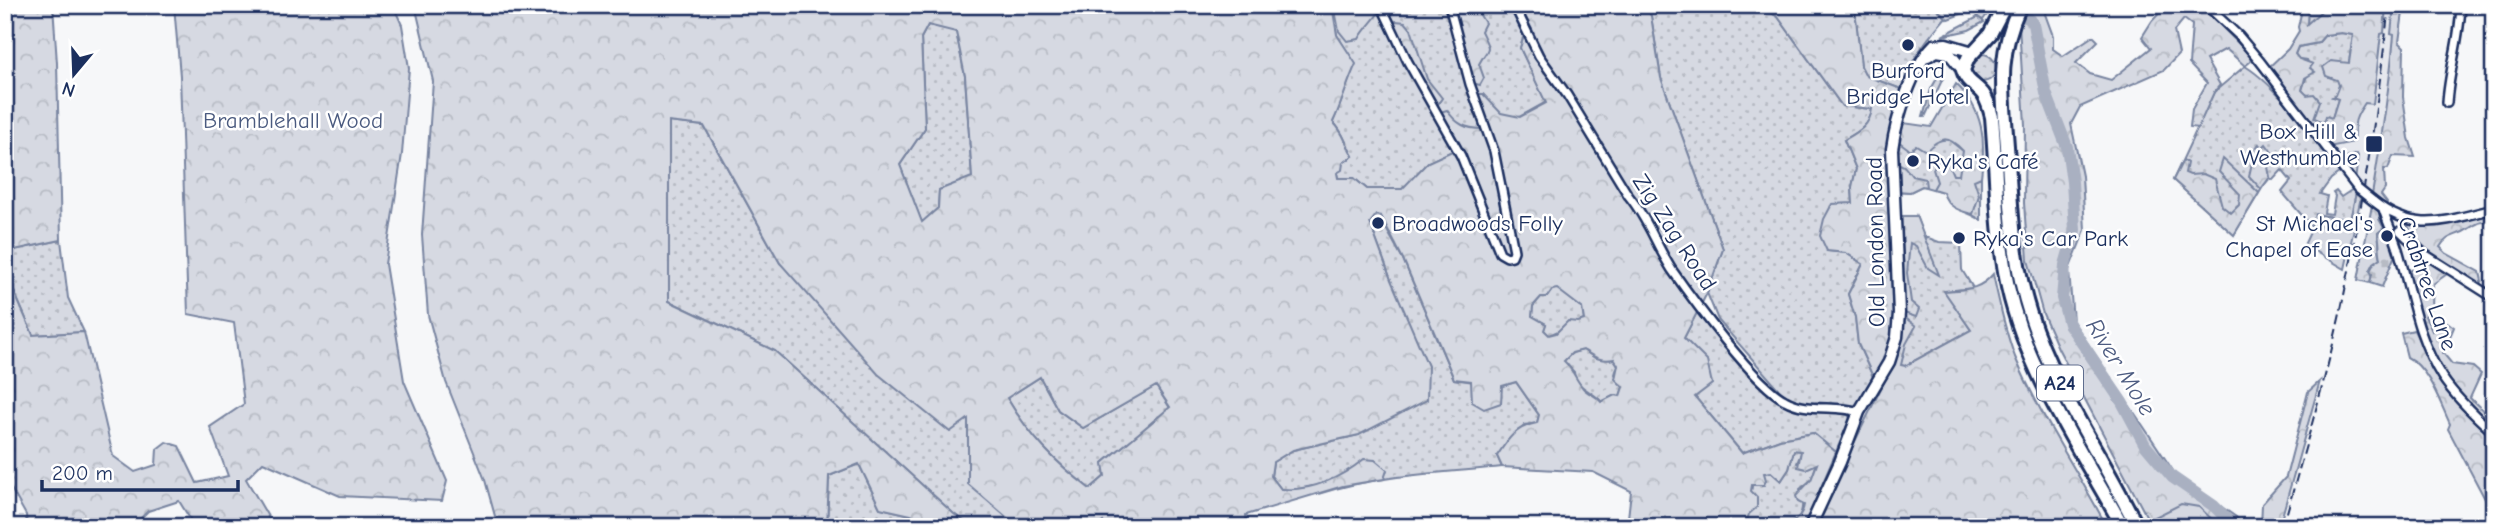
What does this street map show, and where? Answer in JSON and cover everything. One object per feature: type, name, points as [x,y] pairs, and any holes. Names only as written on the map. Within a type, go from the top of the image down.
[{"type":"highway","points":[[2006,14],[2001,76],[1988,86],[1975,86],[1967,79],[1963,70],[1964,64],[2006,14],[2020,5]]},
{"type":"highway","points":[[1974,50],[1987,50],[2003,59]]},
{"type":"highway","name":"A24","points":[[2001,76],[2014,238],[2018,267],[2030,313],[2045,354],[2137,527]]},
{"type":"highway","name":"A24","points":[[1975,86],[1989,104],[1992,117],[2000,244],[2008,288],[2019,324],[2046,387],[2123,527]]},
{"type":"main road","points":[[1926,57],[1929,50],[1938,44],[1974,50]]},
{"type":"main road","points":[[1926,57],[1943,51],[1955,57],[1963,70]]},
{"type":"main road","name":"Old London Road","points":[[1810,527],[1840,463],[1859,412],[1889,362],[1899,325],[1892,149],[1902,105],[1926,57]]},
{"type":"street","points":[[1381,5],[1402,52],[1461,156],[1500,253],[1507,257],[1514,254],[1514,251],[1494,151],[1470,84],[1449,5]]},
{"type":"street","name":"Zig Zag Road","points":[[1514,5],[1539,56],[1628,195],[1640,209],[1672,270],[1743,360],[1772,391],[1788,402],[1805,407],[1849,408],[1859,412]]},
{"type":"street","points":[[2206,5],[2239,36],[2259,60],[2358,189],[2386,211],[2407,220],[2429,223],[2494,209]]},
{"type":"street","points":[[2447,103],[2459,35],[2461,5]]},
{"type":"street","points":[[2386,211],[2399,230],[2439,264],[2494,298]]},
{"type":"street","name":"Crabtree Lane","points":[[2386,211],[2414,314],[2430,354],[2443,379],[2494,433]]},
{"type":"shaded area","points":[[2354,5],[2394,5],[2389,86],[2372,195],[2355,182],[2329,147]]},
{"type":"green space","points":[[5,5],[53,5],[61,240],[5,252]]},
{"type":"green space","name":"Bramblehall Wood","points":[[174,5],[393,5],[402,25],[409,68],[402,154],[385,264],[404,381],[447,481],[442,501],[340,496],[263,462],[246,479],[274,527],[195,527],[179,501],[148,511],[132,527],[27,527],[26,515],[5,478],[5,271],[33,335],[84,332],[113,456],[135,472],[156,465],[157,449],[166,442],[179,446],[197,483],[228,476],[210,427],[244,404],[234,323],[188,314],[180,76]]},
{"type":"green space","points":[[415,5],[1332,5],[1337,35],[1356,64],[1333,122],[1353,156],[1343,163],[1342,170],[1337,173],[1338,178],[1354,178],[1367,189],[1402,189],[1428,162],[1461,147],[1440,112],[1447,110],[1462,125],[1482,129],[1485,136],[1476,94],[1483,94],[1501,113],[1520,117],[1546,103],[1520,48],[1524,36],[1533,31],[1519,5],[1645,5],[1651,16],[1661,78],[1723,249],[1707,293],[1684,338],[1707,361],[1712,384],[1695,397],[1742,453],[1780,439],[1813,433],[1836,452],[1804,527],[1786,527],[1802,512],[1804,505],[1798,502],[1796,496],[1811,480],[1817,464],[1806,469],[1798,467],[1801,451],[1794,450],[1789,469],[1781,481],[1771,472],[1764,473],[1764,485],[1752,485],[1751,491],[1757,497],[1757,507],[1749,514],[1745,527],[1627,527],[1631,491],[1593,472],[1502,467],[1497,456],[1505,444],[1518,431],[1537,423],[1539,415],[1516,382],[1502,386],[1501,403],[1484,409],[1472,402],[1471,381],[1454,379],[1403,259],[1381,216],[1376,215],[1370,223],[1428,366],[1427,400],[1359,435],[1293,450],[1273,462],[1271,476],[1281,489],[1315,486],[1346,472],[1364,459],[1375,460],[1387,470],[1384,479],[1343,486],[1246,515],[1247,527],[1105,527],[1103,522],[1097,527],[1018,527],[968,484],[968,419],[950,432],[878,374],[780,263],[704,126],[669,122],[669,301],[775,351],[954,514],[972,527],[937,527],[911,515],[880,508],[859,464],[829,476],[827,527],[498,527],[485,480],[446,382],[428,315],[422,235],[433,81]],"holes":[[[928,25],[956,32],[965,76],[972,177],[939,190],[938,208],[922,222],[900,165],[925,128],[921,38]],[[1557,289],[1582,308],[1584,320],[1568,321],[1556,333],[1549,335],[1544,330],[1546,324],[1532,316],[1533,306],[1541,297],[1547,297],[1552,290]],[[1583,350],[1594,357],[1614,359],[1618,365],[1615,379],[1623,387],[1620,396],[1615,395],[1601,402],[1585,390],[1564,361],[1572,353]],[[1040,377],[1058,410],[1083,428],[1156,386],[1170,407],[1103,463],[1105,476],[1090,489],[1044,448],[1007,398]]]},
{"type":"green space","points":[[1332,5],[1379,5],[1404,61],[1457,149],[1428,162],[1403,189],[1367,189],[1354,178],[1338,178],[1337,173],[1343,163],[1353,156],[1333,122],[1355,64],[1337,35]]},
{"type":"green space","points":[[1334,5],[1379,5],[1381,9],[1359,39],[1347,41],[1339,31]]},
{"type":"green space","points":[[1385,5],[1446,5],[1485,137],[1461,147],[1418,75]]},
{"type":"green space","points":[[1452,5],[1511,5],[1524,36],[1520,48],[1546,102],[1489,134],[1472,83]]},
{"type":"green space","points":[[1452,5],[1465,5],[1466,12],[1478,12],[1485,23],[1481,31],[1488,49],[1479,64],[1484,78],[1480,85],[1472,83]]},
{"type":"green space","points":[[1645,5],[1758,5],[1778,17],[1842,106],[1872,109],[1866,124],[1844,140],[1856,169],[1852,187],[1853,203],[1827,251],[1846,253],[1863,264],[1848,294],[1855,317],[1858,344],[1874,379],[1856,406],[1798,403],[1781,392],[1718,320],[1707,293],[1723,249],[1661,78],[1651,16]]},
{"type":"green space","points":[[1758,5],[1859,5],[1855,9],[1861,66],[1866,76],[1904,90],[1886,151],[1894,327],[1885,358],[1874,379],[1858,344],[1855,317],[1848,294],[1863,264],[1846,253],[1827,251],[1820,236],[1824,219],[1832,204],[1853,203],[1852,187],[1856,169],[1844,140],[1866,124],[1872,109],[1842,106],[1778,17]]},
{"type":"green space","points":[[1859,5],[1928,5],[1936,7],[1946,17],[1913,62],[1904,90],[1866,76],[1861,67],[1855,9]]},
{"type":"green space","points":[[1928,5],[1994,5],[1983,20],[1974,9],[1948,19],[1936,8]]},
{"type":"green space","points":[[2028,5],[2056,5],[2045,14],[2053,36],[2053,49],[2063,56],[2093,36],[2098,41],[2076,63],[2090,74],[2111,80],[2151,48],[2142,37],[2167,5],[2200,5],[2251,56],[2250,62],[2245,66],[2226,49],[2206,60],[2220,85],[2214,92],[2198,128],[2190,127],[2192,109],[2207,83],[2189,64],[2192,25],[2184,19],[2174,31],[2179,54],[2164,70],[2080,107],[2071,124],[2082,176],[2085,230],[2069,270],[2073,321],[2176,475],[2236,517],[2244,527],[2152,527],[2058,348],[2043,314],[2028,260],[2024,203],[2025,125],[2019,24]]},
{"type":"green space","points":[[2303,5],[2308,5],[2307,24],[2328,5],[2386,5],[2373,104],[2365,103],[2357,116],[2354,142],[2329,147],[2269,67],[2288,49],[2299,31]],"holes":[[[2325,35],[2353,35],[2349,63],[2331,61],[2323,67],[2326,76],[2337,80],[2339,85],[2332,97],[2338,99],[2332,118],[2326,116],[2324,122],[2314,118],[2320,101],[2314,94],[2307,95],[2302,90],[2305,78],[2315,72],[2310,68],[2313,64],[2299,59],[2295,54],[2298,47],[2318,43]]]},
{"type":"green space","points":[[2308,5],[2328,5],[2307,25]]},
{"type":"green space","points":[[2394,5],[2404,5],[2399,42],[2404,47],[2403,97],[2409,138],[2415,157],[2393,156],[2388,169],[2384,169],[2385,189],[2381,195],[2387,203],[2386,206],[2372,195],[2390,76]]},
{"type":"green space","points":[[1978,17],[1984,22],[1969,30],[1942,36]]},
{"type":"green space","points":[[1396,21],[1405,22],[1411,29],[1427,79],[1442,98],[1436,107],[1393,24]]},
{"type":"green space","points":[[928,25],[956,31],[965,76],[972,178],[939,190],[938,208],[922,223],[900,165],[925,128],[921,38]]},
{"type":"green space","points":[[2325,35],[2353,35],[2348,69],[2332,118],[2324,123],[2314,118],[2316,108],[2302,90],[2310,67],[2307,60],[2299,59],[2295,54],[2298,47],[2318,43]]},
{"type":"green space","points":[[1982,54],[1992,58],[1996,68],[1992,78],[1982,82],[1972,78],[1968,68],[1972,58]]},
{"type":"green space","points":[[2245,66],[2283,100],[2340,172],[2320,194],[2327,196],[2324,213],[2332,214],[2335,196],[2333,193],[2336,191],[2341,197],[2353,189],[2356,193],[2350,220],[2316,214],[2311,226],[2282,192],[2291,181],[2282,170],[2264,185],[2234,235],[2173,180],[2214,92]]},
{"type":"green space","points":[[1939,75],[1943,78],[1923,117],[1931,89]]},
{"type":"green space","points":[[1956,84],[1978,115],[1983,139],[1981,177],[1974,180],[1979,195],[1973,214],[1954,208],[1943,192],[1933,189],[1937,182],[1933,169],[1937,162],[1948,163],[1953,175],[1959,175],[1963,151],[1958,146],[1944,139],[1926,151],[1916,145],[1910,150],[1898,141],[1904,123],[1931,127]]},
{"type":"green space","points":[[668,122],[704,126],[780,263],[968,419],[969,484],[1018,527],[972,527],[954,514],[775,351],[669,301]]},
{"type":"green space","points":[[1948,139],[1963,151],[1969,181],[1981,177],[1981,220],[1954,207],[1943,192],[1922,186],[1910,192],[1897,191],[1898,141],[1916,145]]},
{"type":"green space","points":[[2259,144],[2262,148],[2266,144],[2274,155],[2268,167],[2270,177],[2261,189],[2249,176],[2252,153]]},
{"type":"green space","points":[[2357,154],[2358,156],[2355,182],[2339,159]]},
{"type":"green space","points":[[2223,159],[2259,193],[2234,235],[2173,180],[2183,160],[2187,163],[2185,173],[2203,174],[2215,179],[2222,206],[2231,213],[2239,205],[2240,194],[2219,172]]},
{"type":"green space","points":[[1897,163],[1904,166],[1912,176],[1925,179],[1926,187],[1922,186],[1910,192],[1897,191]]},
{"type":"green space","points":[[2356,193],[2361,197],[2345,269],[2304,245],[2318,215],[2350,220]]},
{"type":"green space","points":[[2372,205],[2380,213],[2379,219],[2384,228],[2378,233],[2381,258],[2370,283],[2358,280]]},
{"type":"green space","points":[[2494,211],[2494,224],[2478,224],[2447,239],[2440,247],[2480,272],[2482,281],[2479,283],[2429,251],[2407,225]]},
{"type":"green space","points":[[1376,215],[1381,216],[1403,259],[1454,379],[1502,386],[1516,382],[1539,415],[1537,423],[1525,425],[1497,456],[1502,467],[1385,479],[1318,494],[1312,486],[1281,489],[1271,476],[1273,462],[1293,450],[1359,435],[1391,280],[1370,223]]},
{"type":"green space","points":[[1898,216],[1916,216],[1939,275],[1928,268],[1916,246],[1910,243],[1907,273],[1911,302],[1919,309],[1916,317],[1904,313]]},
{"type":"green space","points":[[1916,216],[1923,236],[1939,242],[1961,243],[1962,270],[1973,288],[1945,291],[1971,330],[1905,366],[1893,364],[1904,317],[1900,272]]},
{"type":"green space","points":[[2384,228],[2397,250],[2382,287],[2370,283],[2370,271],[2374,263],[2381,258],[2378,233]]},
{"type":"green space","points":[[61,240],[68,298],[84,332],[33,335],[5,271],[5,252]]},
{"type":"green space","points":[[2421,256],[2447,274],[2433,284],[2432,306],[2425,316],[2432,331],[2447,322],[2454,327],[2443,353],[2452,364],[2473,367],[2481,374],[2470,398],[2494,421],[2494,516],[2448,429],[2450,424],[2428,377],[2407,357],[2401,333],[2414,330],[2433,370],[2461,407],[2429,342],[2406,274],[2420,264]]},
{"type":"green space","points":[[1993,274],[2015,357],[2047,422],[2107,527],[1813,527],[1893,364],[1904,317],[1916,326],[1906,344],[1901,365],[1905,366],[1971,330],[1944,291],[1977,286]]},
{"type":"green space","points":[[1557,288],[1582,308],[1584,320],[1549,335],[1544,330],[1546,324],[1532,316],[1533,306],[1541,297],[1547,297]]},
{"type":"green space","points":[[1699,308],[1753,375],[1783,404],[1848,415],[1850,418],[1836,452],[1813,433],[1780,439],[1742,453],[1695,397],[1684,338]]},
{"type":"green space","points":[[1583,350],[1595,358],[1614,359],[1618,365],[1615,374],[1623,387],[1620,396],[1615,395],[1602,402],[1581,386],[1574,372],[1563,361],[1572,353]]},
{"type":"green space","points":[[1040,377],[1058,410],[1083,428],[1156,386],[1170,408],[1103,463],[1105,476],[1090,489],[1044,448],[1007,398]]},
{"type":"green space","points":[[2320,381],[2279,527],[2261,527],[2262,504],[2286,477],[2308,392]]},
{"type":"green space","points":[[1794,450],[1802,451],[1797,463],[1817,463],[1811,480],[1800,489],[1801,513],[1789,524],[1745,527],[1752,485],[1763,473],[1771,472],[1781,481],[1789,469]]},
{"type":"green space","points":[[859,464],[880,508],[911,515],[937,527],[827,527],[829,476]]},
{"type":"green space","points":[[2181,504],[2199,507],[2220,527],[2152,527],[2149,520]]},
{"type":"waterway","name":"River Mole","points":[[2009,8],[2028,18],[2033,24],[2046,93],[2067,147],[2075,230],[2065,265],[2062,298],[2069,324],[2122,402],[2145,445],[2172,477],[2214,506],[2235,527]]},
{"type":"railway","points":[[2283,527],[2344,295],[2370,151],[2389,5]]},
{"type":"place","name":"Burford Bridge Hotel","points":[[1908,45]]},
{"type":"place","name":"Box Hill & Westhumble","points":[[2374,144]]},
{"type":"place","name":"Ryka's Café","points":[[1913,161]]},
{"type":"place","name":"Broadwoods Folly","points":[[1378,223]]},
{"type":"place","name":"St Michael's Chapel of Ease","points":[[2387,236]]},
{"type":"place","name":"Ryka's Car Park","points":[[1959,238]]}]
